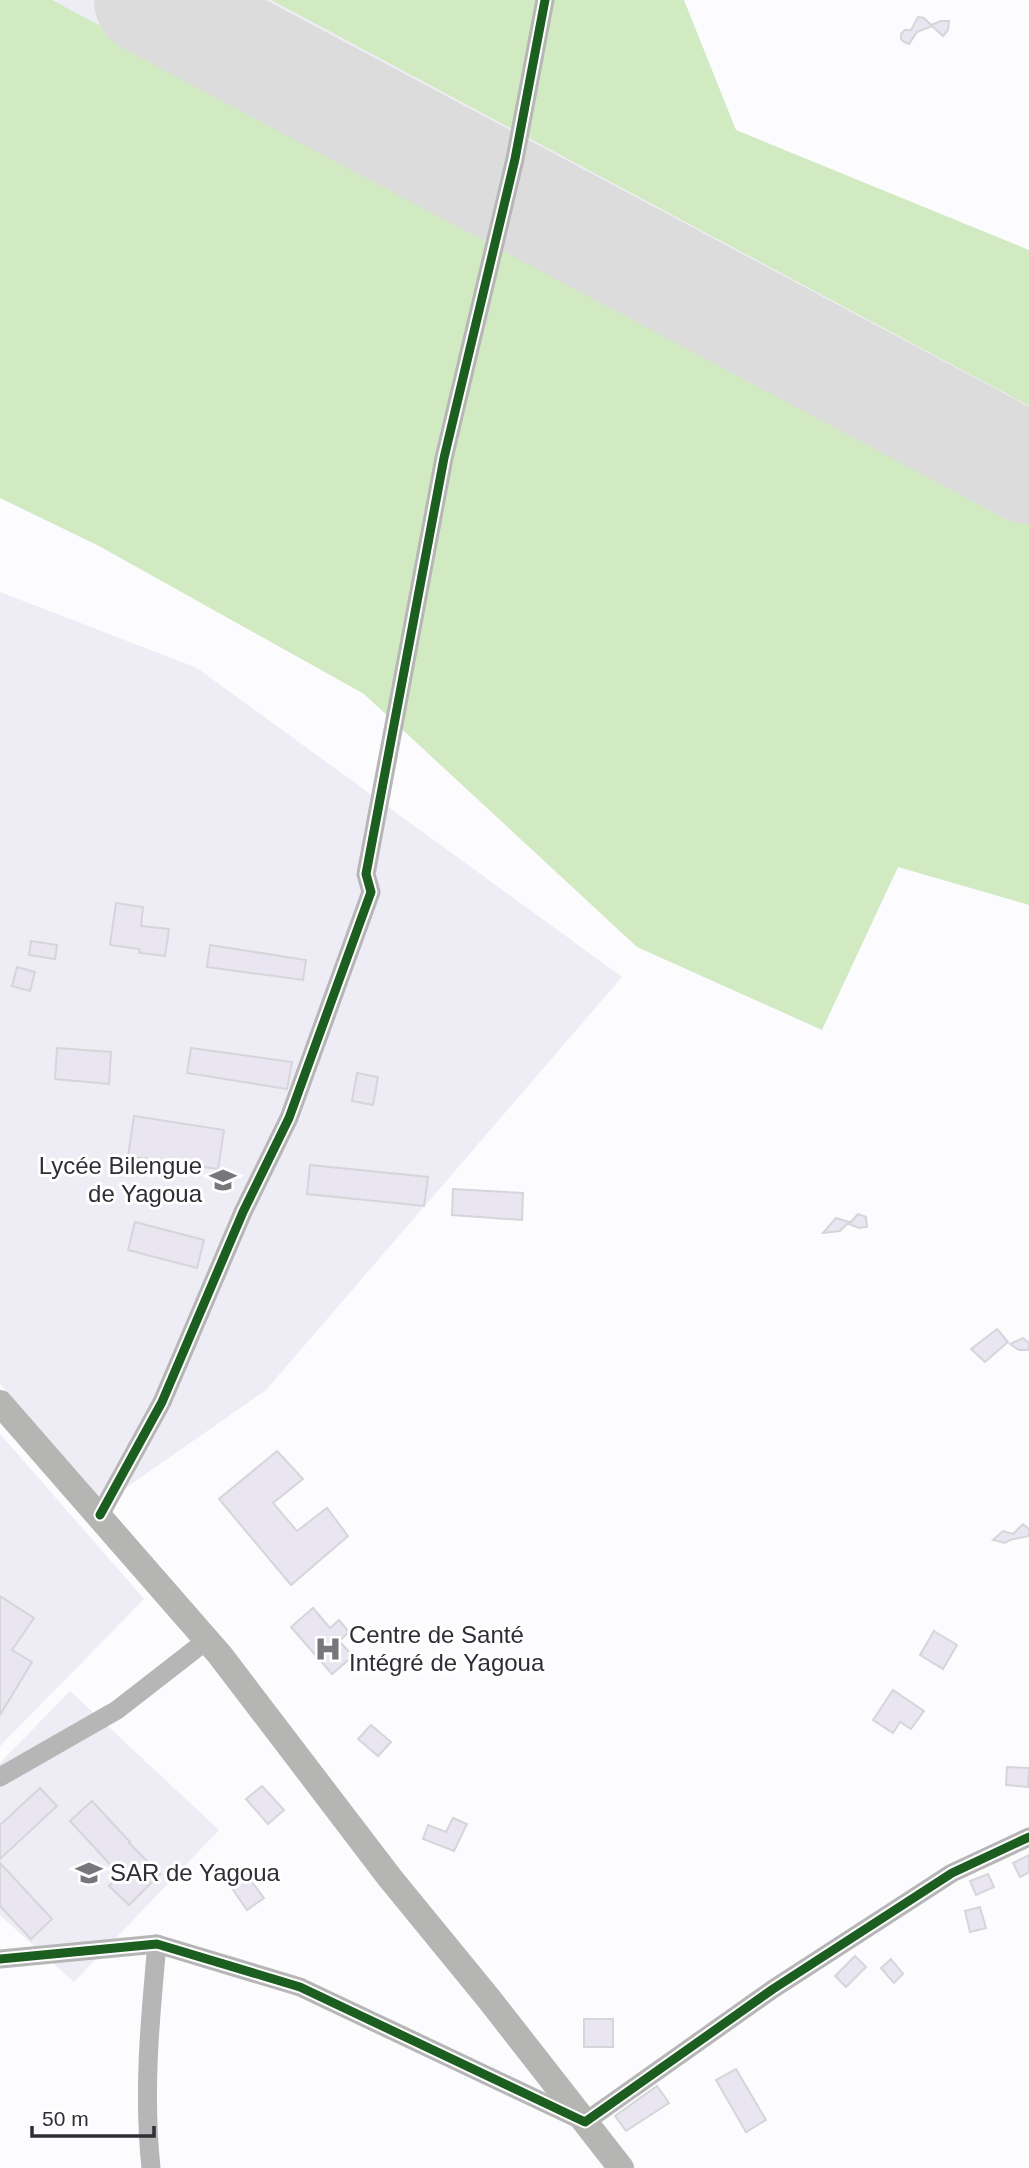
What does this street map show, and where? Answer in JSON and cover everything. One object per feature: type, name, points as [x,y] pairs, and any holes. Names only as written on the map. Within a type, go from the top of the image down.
[{"type":"street","points":[[100,1515],[162,1402],[243,1212],[289,1118],[370,892],[366,874],[444,458],[514,159],[545,0]]},
{"type":"street","points":[[0,1402],[207,1640],[390,1878],[621,2168]]},
{"type":"street","points":[[0,1777],[117,1710],[207,1640]]},
{"type":"street","points":[[585,2122],[773,1989],[952,1873],[1029,1837]]},
{"type":"street","points":[[0,1959],[157,1944],[300,1987],[585,2122]]},
{"type":"street","points":[[151,2168],[147,2049],[157,1944]]},
{"type":"shaded area","points":[[52,0],[271,0],[1029,406],[1029,518]]},
{"type":"shaded area","name":"Lycée Bilengue de Yagoua","points":[[0,592],[197,668],[622,977],[266,1390],[104,1503],[0,1384]]},
{"type":"shaded area","points":[[0,1434],[144,1599],[0,1746]]},
{"type":"shaded area","name":"SAR de Yagoua","points":[[70,1691],[219,1830],[74,1982],[0,1915],[0,1763]]},
{"type":"green space","points":[[0,0],[52,0],[1029,518],[1029,905],[898,867],[822,1030],[637,947],[364,694],[99,546],[0,498]]},
{"type":"green space","points":[[271,0],[684,0],[736,130],[1029,250],[1029,406]]},
{"type":"building","points":[[918,17],[924,18],[931,25],[949,21],[948,30],[943,36],[932,26],[917,32],[909,44],[904,42],[901,34],[905,30],[911,30]]},
{"type":"building","points":[[116,903],[143,907],[141,926],[169,929],[165,956],[139,953],[140,949],[110,945]]},
{"type":"building","points":[[31,941],[57,945],[55,959],[29,955]]},
{"type":"building","points":[[210,945],[306,960],[303,980],[207,967]]},
{"type":"building","points":[[17,967],[35,972],[30,991],[12,986]]},
{"type":"building","points":[[57,1048],[111,1052],[109,1084],[55,1079]]},
{"type":"building","points":[[191,1048],[292,1062],[287,1089],[187,1073]]},
{"type":"building","points":[[357,1073],[378,1077],[373,1105],[352,1101]]},
{"type":"building","points":[[134,1116],[224,1130],[218,1169],[128,1156]]},
{"type":"building","points":[[310,1165],[428,1177],[424,1206],[307,1194]]},
{"type":"building","points":[[453,1189],[523,1193],[522,1220],[452,1215]]},
{"type":"building","points":[[858,1214],[866,1217],[867,1227],[859,1228],[849,1224]]},
{"type":"building","points":[[836,1218],[849,1222],[840,1231],[823,1233]]},
{"type":"building","points":[[135,1222],[204,1240],[197,1268],[128,1250]]},
{"type":"building","points":[[997,1329],[1008,1342],[985,1362],[971,1349]]},
{"type":"building","points":[[1023,1338],[1029,1343],[1029,1350],[1019,1350],[1010,1344]]},
{"type":"building","points":[[277,1451],[303,1479],[273,1503],[297,1531],[327,1508],[348,1536],[291,1585],[219,1499]]},
{"type":"building","points":[[1023,1524],[1029,1529],[1029,1536],[1005,1543],[993,1540],[1003,1531],[1013,1534]]},
{"type":"building","points":[[0,1596],[34,1618],[12,1650],[32,1662],[0,1715]]},
{"type":"building","name":"Centre de Santé Intégré de Yagoua","points":[[313,1608],[330,1628],[339,1620],[349,1632],[339,1641],[353,1656],[332,1674],[291,1627]]},
{"type":"building","points":[[934,1631],[957,1645],[943,1669],[920,1655]]},
{"type":"building","points":[[893,1690],[924,1711],[911,1729],[900,1722],[893,1733],[873,1720]]},
{"type":"building","points":[[371,1725],[391,1742],[378,1756],[358,1739]]},
{"type":"building","points":[[1007,1767],[1029,1768],[1028,1787],[1006,1785]]},
{"type":"building","points":[[262,1786],[284,1810],[268,1824],[246,1799]]},
{"type":"building","points":[[40,1788],[57,1806],[0,1859],[0,1825]]},
{"type":"building","points":[[92,1801],[160,1874],[129,1905],[109,1886],[120,1875],[70,1821]]},
{"type":"building","points":[[453,1818],[467,1824],[454,1851],[423,1839],[428,1825],[446,1832]]},
{"type":"building","points":[[1029,1855],[1029,1872],[1020,1877],[1013,1863]]},
{"type":"building","points":[[0,1863],[52,1919],[31,1939],[0,1906]]},
{"type":"building","points":[[245,1873],[264,1898],[247,1910],[229,1884]]},
{"type":"building","points":[[988,1874],[994,1887],[976,1895],[970,1881]]},
{"type":"building","points":[[980,1907],[986,1928],[970,1932],[965,1911]]},
{"type":"building","points":[[855,1956],[866,1967],[846,1987],[835,1976]]},
{"type":"building","points":[[891,1959],[903,1974],[894,1983],[881,1968]]},
{"type":"building","points":[[584,2019],[613,2019],[613,2047],[584,2047]]},
{"type":"building","points":[[736,2069],[766,2120],[746,2132],[716,2080]]},
{"type":"building","points":[[657,2086],[669,2103],[626,2131],[615,2116]]},
{"type":"runway","points":[[149,0],[1029,469]]},
{"type":"cycle path","points":[[100,1515],[162,1402],[243,1212],[289,1118],[371,892],[366,874],[444,458],[515,159],[545,0]]},
{"type":"cycle path","points":[[0,1959],[157,1944],[300,1987],[585,2122],[773,1989],[952,1873],[1029,1837]]},
{"type":"place","name":"Lycée Bilengue de Yagoua","points":[[223,1180]]},
{"type":"place","name":"Centre de Santé Intégré de Yagoua","points":[[328,1649]]},
{"type":"place","name":"SAR de Yagoua","points":[[89,1873]]}]
